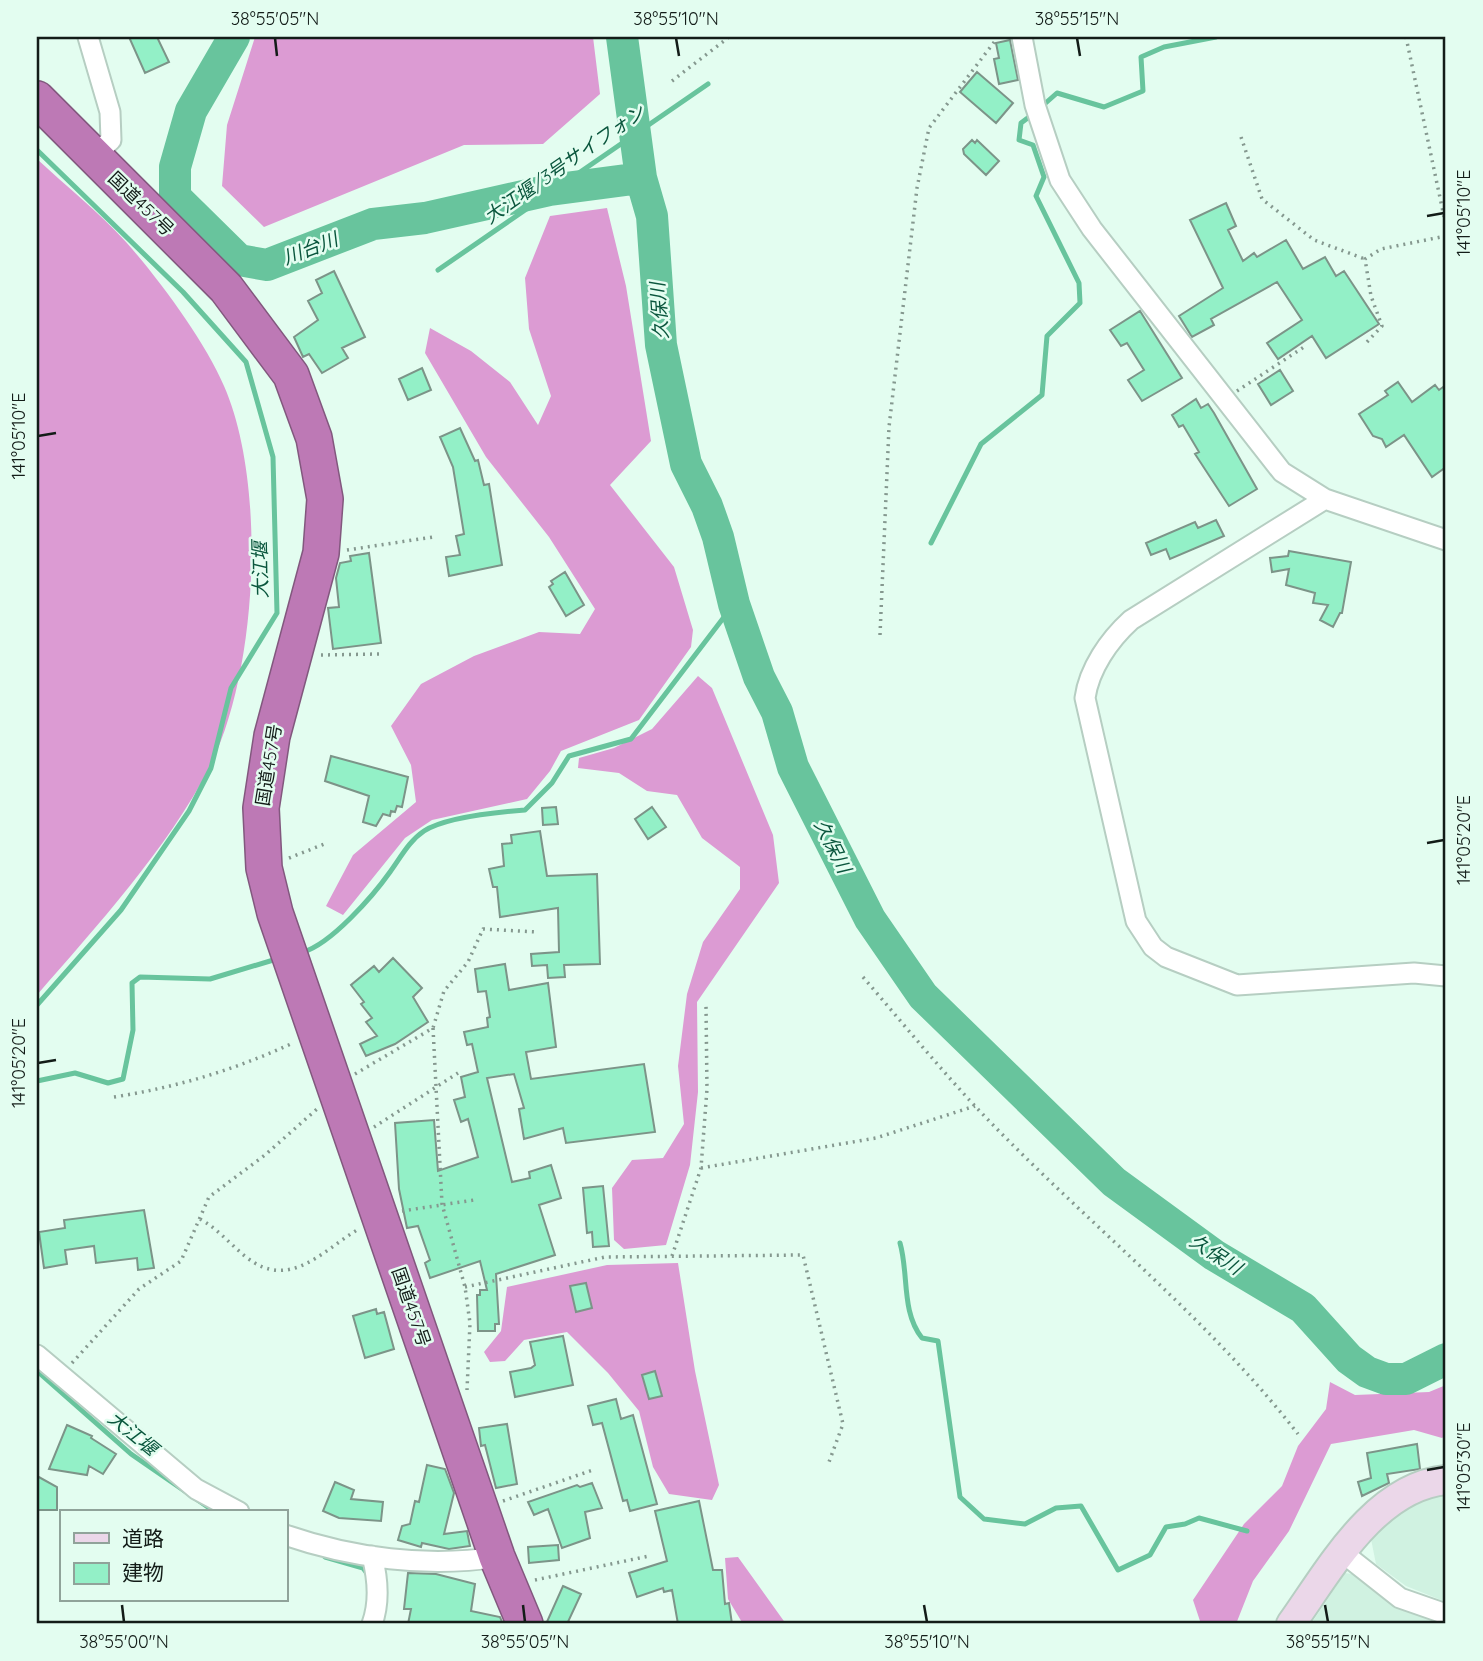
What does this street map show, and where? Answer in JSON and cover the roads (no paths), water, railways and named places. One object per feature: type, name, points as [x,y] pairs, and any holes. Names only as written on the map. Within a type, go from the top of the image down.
[{"type":"highway","name":"国道457号","points":[[37,99],[226,288],[291,375],[314,438],[325,499],[321,554],[272,736],[261,808],[264,868],[275,914],[503,1572],[524,1624]]},
{"type":"street","points":[[88,37],[110,112],[111,140],[93,157]]},
{"type":"street","points":[[1022,37],[1035,105],[1060,180],[1092,229],[1282,472],[1325,499],[1446,540]]},
{"type":"street","points":[[1325,499],[1131,620],[1115,635],[1087,682],[1085,698],[1136,921],[1153,947],[1166,957],[1237,985],[1400,973],[1446,976]]},
{"type":"street","points":[[37,1355],[196,1489],[235,1510]]},
{"type":"street","points":[[1291,1624],[1373,1517],[1401,1494],[1444,1476]]},
{"type":"street","points":[[287,1536],[330,1550],[457,1564],[503,1572]]},
{"type":"street","points":[[1343,1553],[1400,1598],[1446,1614]]},
{"type":"street","points":[[372,1556],[377,1578],[377,1611],[372,1624]]},
{"type":"waterway","name":"川台川","points":[[234,37],[191,111],[175,167],[175,197],[239,260],[267,265],[373,224],[425,218],[550,190],[641,178]]},
{"type":"waterway","name":"久保川","points":[[622,37],[641,178],[652,216],[661,345],[686,464],[707,506],[718,537],[734,604],[759,677],[777,712],[793,767],[870,919],[923,996],[1114,1182],[1214,1255],[1303,1308],[1349,1359],[1367,1372],[1386,1379],[1406,1379],[1446,1359]]},
{"type":"waterway","points":[[1040,108],[1057,93],[1104,107],[1143,91],[1141,57],[1164,47],[1216,37]]},
{"type":"waterway","name":"大江堰/3号サイフォン","points":[[438,270],[708,84]]},
{"type":"waterway","points":[[931,543],[981,444],[1042,395],[1047,336],[1080,303],[1079,283],[1036,196],[1044,177],[1033,145],[1019,140],[1021,123],[1033,114]]},
{"type":"waterway","name":"大江堰","points":[[37,150],[183,292],[246,362],[273,457],[277,613],[231,688],[211,768],[189,811],[121,910],[37,1005]]},
{"type":"waterway","points":[[303,952],[326,940],[351,918],[383,882],[410,844],[424,831],[459,819],[525,810],[552,783],[569,756],[631,739],[734,604]]},
{"type":"waterway","points":[[37,1081],[75,1073],[108,1083],[123,1079],[133,1030],[132,983],[140,977],[210,979],[280,958]]},
{"type":"waterway","points":[[900,1243],[908,1305],[915,1328],[922,1338],[938,1341],[960,1497],[984,1519],[1025,1524],[1056,1508],[1081,1506],[1118,1570],[1150,1555],[1166,1527],[1185,1524],[1199,1518],[1247,1531]]},
{"type":"waterway","name":"大江堰","points":[[37,1371],[131,1454],[212,1510]]},
{"type":"waterway","name":"大江堰","points":[[325,1557],[363,1568],[369,1576]]}]
